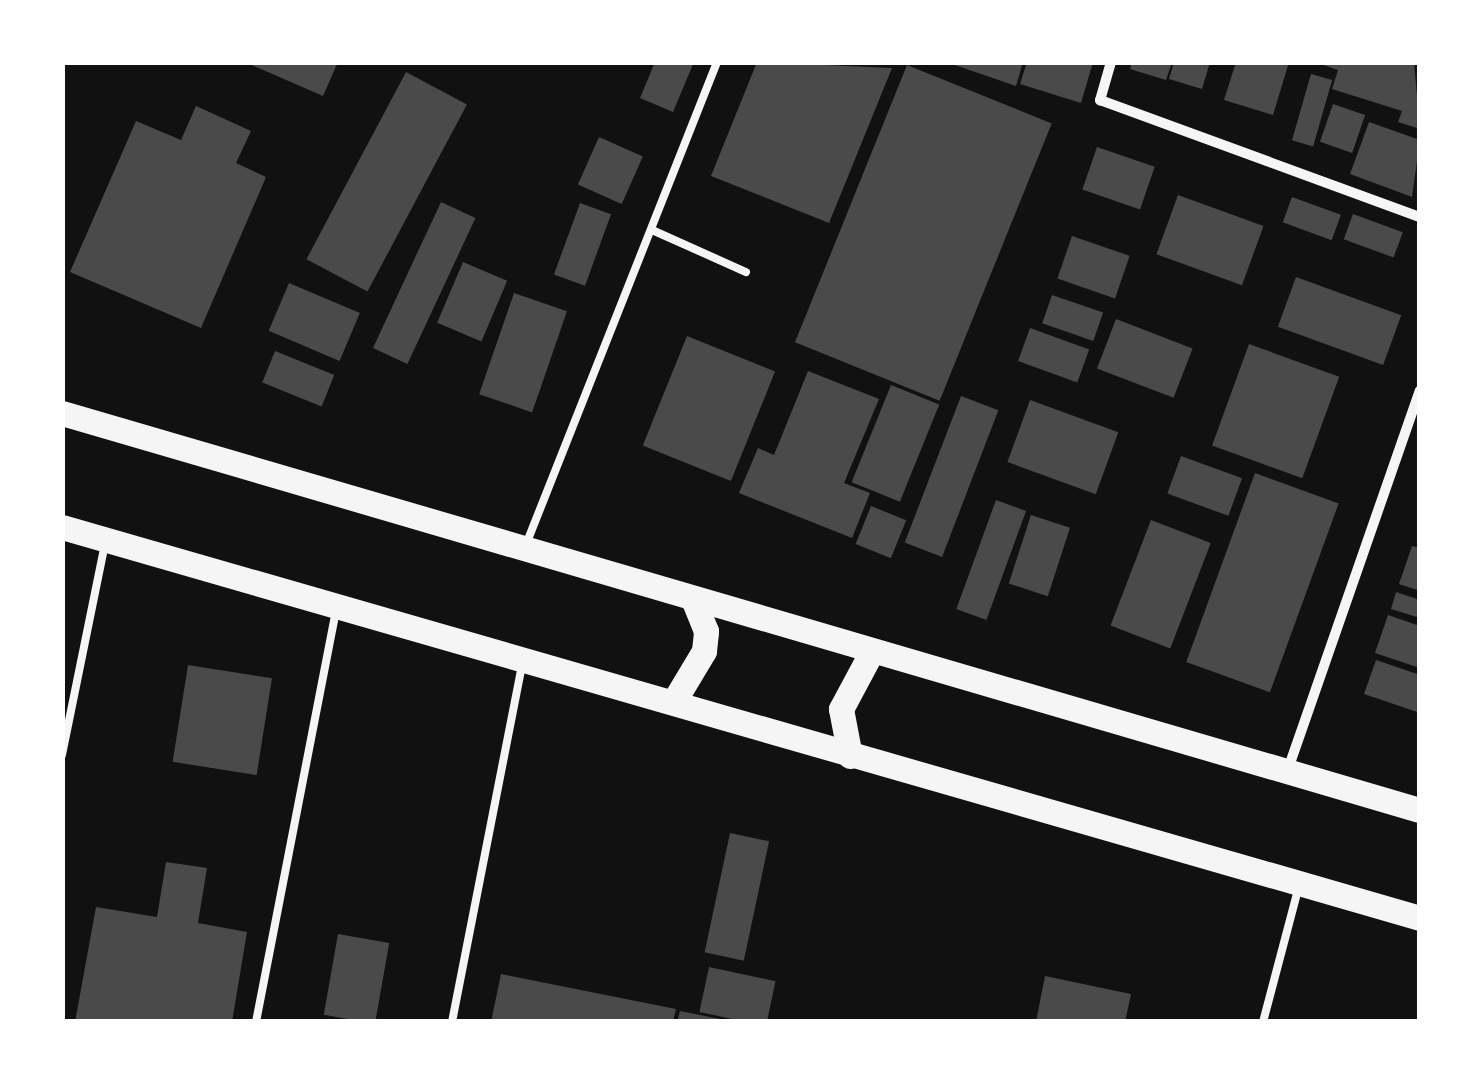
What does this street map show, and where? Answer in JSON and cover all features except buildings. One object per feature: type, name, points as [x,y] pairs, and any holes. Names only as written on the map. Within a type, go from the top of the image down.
[{"type":"main road","points":[[62,413],[1420,810]]},
{"type":"main road","points":[[62,527],[522,664],[674,701],[850,756],[1420,918]]},
{"type":"main road","points":[[674,701],[704,651],[706,631],[693,598]]},
{"type":"main road","points":[[850,756],[840,709],[872,651]]},
{"type":"street","points":[[1111,62],[1100,100],[1420,217]]},
{"type":"street","points":[[1287,772],[1420,391]]},
{"type":"lane","points":[[524,550],[717,62]]},
{"type":"lane","points":[[652,230],[746,272]]},
{"type":"lane","points":[[62,755],[106,539]]},
{"type":"lane","points":[[256,1022],[336,608]]},
{"type":"lane","points":[[452,1022],[522,664]]},
{"type":"lane","points":[[1263,1022],[1300,884]]}]
